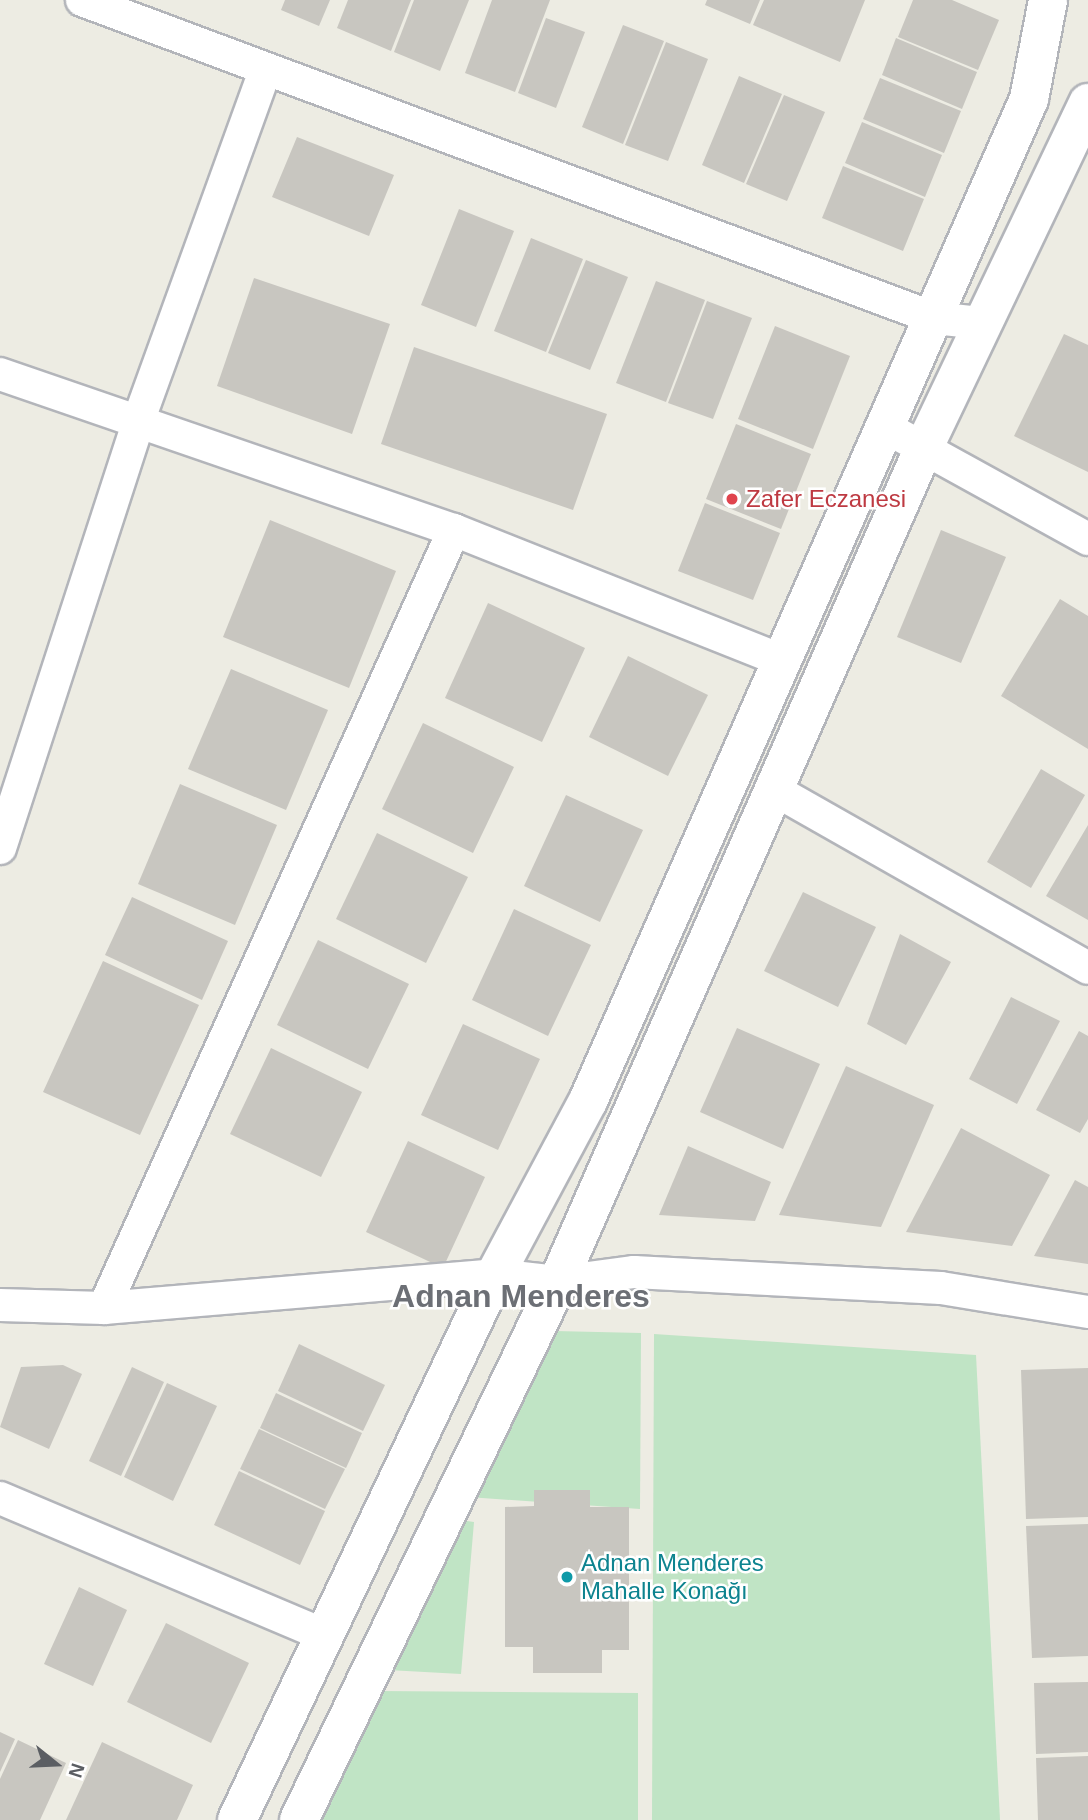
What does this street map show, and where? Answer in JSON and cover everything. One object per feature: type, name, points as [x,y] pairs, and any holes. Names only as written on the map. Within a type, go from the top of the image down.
[{"type":"main road","points":[[237,1820],[495,1275],[588,1101],[784,661],[1029,99],[1048,0]]},
{"type":"main road","points":[[299,1820],[558,1282],[925,445],[980,323],[1088,103]]},
{"type":"street","points":[[82,0],[934,318],[980,323]]},
{"type":"street","points":[[0,848],[139,419],[267,69]]},
{"type":"street","points":[[0,374],[139,419],[454,530],[784,661]]},
{"type":"street","points":[[885,428],[925,445],[1088,540]]},
{"type":"street","points":[[104,1308],[454,530]]},
{"type":"street","points":[[773,789],[1088,968]]},
{"type":"street","points":[[0,1305],[104,1308],[495,1275],[558,1282],[634,1272],[941,1288],[1088,1312]]},
{"type":"street","points":[[0,1498],[324,1635]]},
{"type":"green space","points":[[555,1331],[641,1333],[640,1509],[468,1497]]},
{"type":"green space","points":[[654,1334],[976,1355],[1000,1820],[652,1820]]},
{"type":"green space","points":[[460,1520],[474,1522],[461,1674],[388,1670]]},
{"type":"green space","points":[[378,1691],[638,1693],[638,1820],[318,1820]]},
{"type":"building","points":[[285,0],[330,0],[319,26],[281,10]]},
{"type":"building","points":[[348,0],[411,0],[391,51],[337,28]]},
{"type":"building","points":[[414,0],[469,0],[440,71],[394,52]]},
{"type":"building","points":[[492,0],[550,0],[515,92],[465,73]]},
{"type":"building","points":[[707,0],[760,0],[750,24],[705,5]]},
{"type":"building","points":[[764,0],[865,0],[840,62],[753,25]]},
{"type":"building","points":[[913,0],[952,0],[999,20],[978,70],[898,37]]},
{"type":"building","points":[[546,18],[585,32],[556,108],[518,93]]},
{"type":"building","points":[[623,25],[664,41],[623,144],[582,127]]},
{"type":"building","points":[[896,38],[977,72],[962,109],[882,75]]},
{"type":"building","points":[[666,42],[708,59],[668,161],[625,145]]},
{"type":"building","points":[[739,76],[782,94],[744,183],[702,165]]},
{"type":"building","points":[[880,78],[961,111],[944,153],[863,119]]},
{"type":"building","points":[[784,95],[825,112],[787,201],[746,184]]},
{"type":"building","points":[[862,122],[942,155],[925,197],[845,163]]},
{"type":"building","points":[[297,137],[394,175],[369,236],[272,197]]},
{"type":"building","points":[[843,166],[924,199],[903,251],[822,218]]},
{"type":"building","points":[[459,209],[514,231],[476,327],[421,305]]},
{"type":"building","points":[[531,238],[583,259],[546,352],[494,331]]},
{"type":"building","points":[[586,260],[628,277],[590,370],[548,353]]},
{"type":"building","points":[[254,278],[390,324],[352,434],[217,386]]},
{"type":"building","points":[[656,281],[705,300],[666,402],[616,383]]},
{"type":"building","points":[[707,301],[752,318],[713,419],[668,403]]},
{"type":"building","points":[[775,326],[850,356],[813,449],[738,419]]},
{"type":"building","points":[[1064,334],[1088,345],[1088,472],[1014,436]]},
{"type":"building","points":[[414,347],[607,414],[573,510],[381,444]]},
{"type":"building","points":[[736,424],[811,454],[781,529],[706,499]]},
{"type":"building","points":[[705,503],[780,533],[753,600],[678,571]]},
{"type":"building","points":[[270,520],[396,571],[349,688],[223,637]]},
{"type":"building","points":[[941,530],[1006,557],[961,663],[897,637]]},
{"type":"building","points":[[1060,599],[1088,616],[1088,749],[1001,696]]},
{"type":"building","points":[[488,603],[585,648],[542,742],[445,698]]},
{"type":"building","points":[[628,656],[708,695],[668,776],[589,737]]},
{"type":"building","points":[[231,669],[328,710],[286,810],[188,769]]},
{"type":"building","points":[[423,723],[514,767],[473,853],[382,809]]},
{"type":"building","points":[[1041,769],[1085,795],[1031,888],[987,862]]},
{"type":"building","points":[[180,784],[277,825],[235,925],[138,884]]},
{"type":"building","points":[[566,795],[643,830],[600,922],[524,886]]},
{"type":"building","points":[[1088,825],[1088,920],[1046,896]]},
{"type":"building","points":[[377,833],[468,877],[426,963],[336,919]]},
{"type":"building","points":[[803,892],[876,927],[838,1007],[764,971]]},
{"type":"building","points":[[132,897],[228,941],[202,1000],[105,955]]},
{"type":"building","points":[[514,909],[591,945],[548,1036],[472,1000]]},
{"type":"building","points":[[900,934],[951,962],[906,1045],[867,1024]]},
{"type":"building","points":[[318,940],[409,984],[368,1069],[277,1025]]},
{"type":"building","points":[[103,961],[199,1005],[140,1135],[43,1092]]},
{"type":"building","points":[[1011,997],[1060,1021],[1017,1104],[969,1079]]},
{"type":"building","points":[[463,1024],[540,1059],[498,1150],[421,1115]]},
{"type":"building","points":[[737,1028],[820,1064],[783,1149],[700,1112]]},
{"type":"building","points":[[1079,1031],[1088,1036],[1088,1119],[1080,1133],[1036,1110]]},
{"type":"building","points":[[271,1048],[362,1092],[321,1177],[230,1134]]},
{"type":"building","points":[[846,1066],[934,1105],[881,1227],[779,1215]]},
{"type":"building","points":[[961,1128],[1050,1175],[1012,1246],[906,1232]]},
{"type":"building","points":[[408,1141],[485,1177],[443,1268],[366,1232]]},
{"type":"building","points":[[688,1146],[771,1182],[755,1221],[659,1215]]},
{"type":"building","points":[[1075,1180],[1088,1187],[1088,1264],[1034,1256]]},
{"type":"building","points":[[299,1344],[385,1385],[363,1431],[278,1391]]},
{"type":"building","points":[[63,1365],[82,1374],[49,1449],[0,1427],[21,1367]]},
{"type":"building","points":[[132,1367],[164,1382],[121,1476],[89,1461]]},
{"type":"building","points":[[1088,1368],[1088,1517],[1026,1519],[1021,1370]]},
{"type":"building","points":[[167,1383],[217,1406],[173,1501],[124,1477]]},
{"type":"building","points":[[276,1393],[362,1433],[346,1468],[260,1428]]},
{"type":"building","points":[[259,1429],[345,1469],[325,1509],[240,1469]]},
{"type":"building","points":[[239,1471],[325,1511],[300,1565],[214,1525]]},
{"type":"building","name":"Adnan Menderes Mahalle Konağı","points":[[534,1490],[590,1490],[590,1507],[629,1507],[629,1650],[602,1650],[602,1673],[533,1673],[533,1647],[505,1647],[505,1507],[534,1506]]},
{"type":"building","points":[[1088,1524],[1088,1656],[1032,1658],[1026,1526]]},
{"type":"building","points":[[79,1587],[127,1610],[93,1686],[44,1664]]},
{"type":"building","points":[[166,1623],[249,1663],[211,1743],[127,1702]]},
{"type":"building","points":[[1088,1682],[1088,1752],[1036,1754],[1034,1683]]},
{"type":"building","points":[[0,1732],[15,1739],[0,1772]]},
{"type":"building","points":[[18,1740],[66,1763],[40,1820],[0,1820],[0,1779]]},
{"type":"building","points":[[102,1742],[193,1785],[177,1820],[66,1820]]},
{"type":"building","points":[[1088,1756],[1088,1820],[1038,1820],[1036,1758]]},
{"type":"place","name":"Zafer Eczanesi","points":[[732,499]]},
{"type":"place","name":"Adnan Menderes Mahalle Konağı","points":[[567,1577]]},
{"type":"district","name":"Adnan Menderes","points":[[521,1296]]}]
